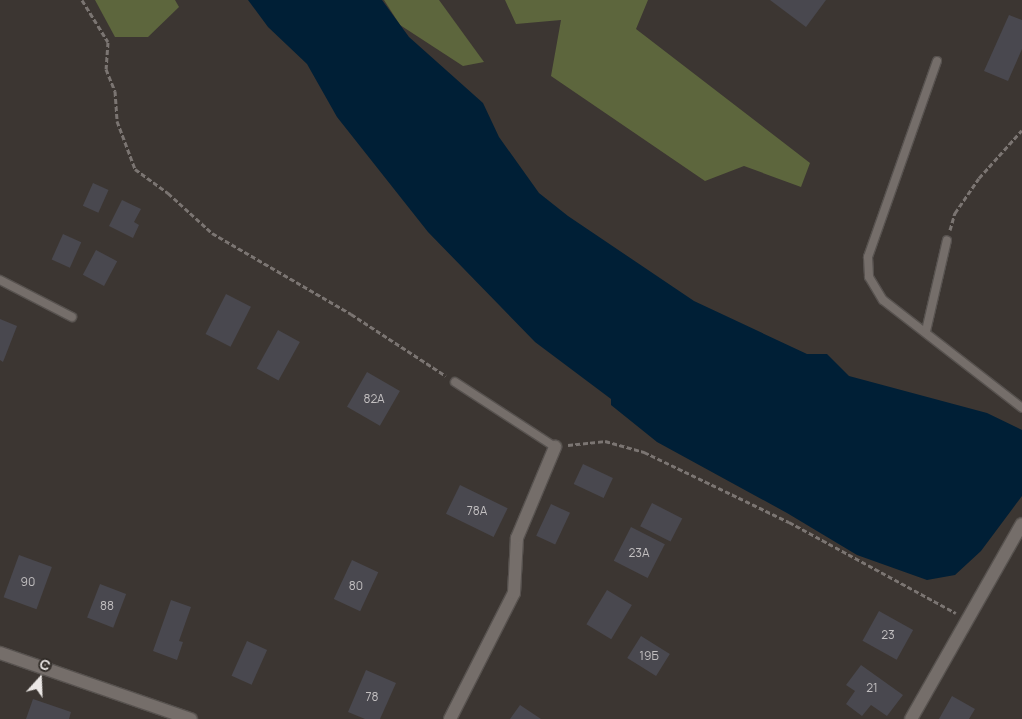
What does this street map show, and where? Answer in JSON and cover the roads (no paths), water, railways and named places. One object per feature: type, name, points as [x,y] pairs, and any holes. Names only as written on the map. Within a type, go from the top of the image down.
[{"type":"street","points":[[450,719],[514,593],[517,538],[555,446]]},
{"type":"street","points":[[911,719],[1022,524]]},
{"type":"street","points":[[0,653],[191,719]]},
{"type":"lane","points":[[937,61],[868,257],[869,277],[883,300],[926,331],[1022,408]]},
{"type":"lane","points":[[926,331],[947,240]]},
{"type":"lane","points":[[0,280],[72,317]]},
{"type":"lane","points":[[455,382],[555,446]]},
{"type":"water","points":[[248,0],[382,0],[409,37],[483,103],[499,137],[539,193],[568,216],[694,301],[807,354],[827,354],[849,376],[987,413],[1022,430],[1022,496],[981,551],[955,575],[927,580],[857,555],[787,513],[657,442],[611,405],[611,399],[535,342],[428,232],[337,117],[307,64],[268,27]]}]
